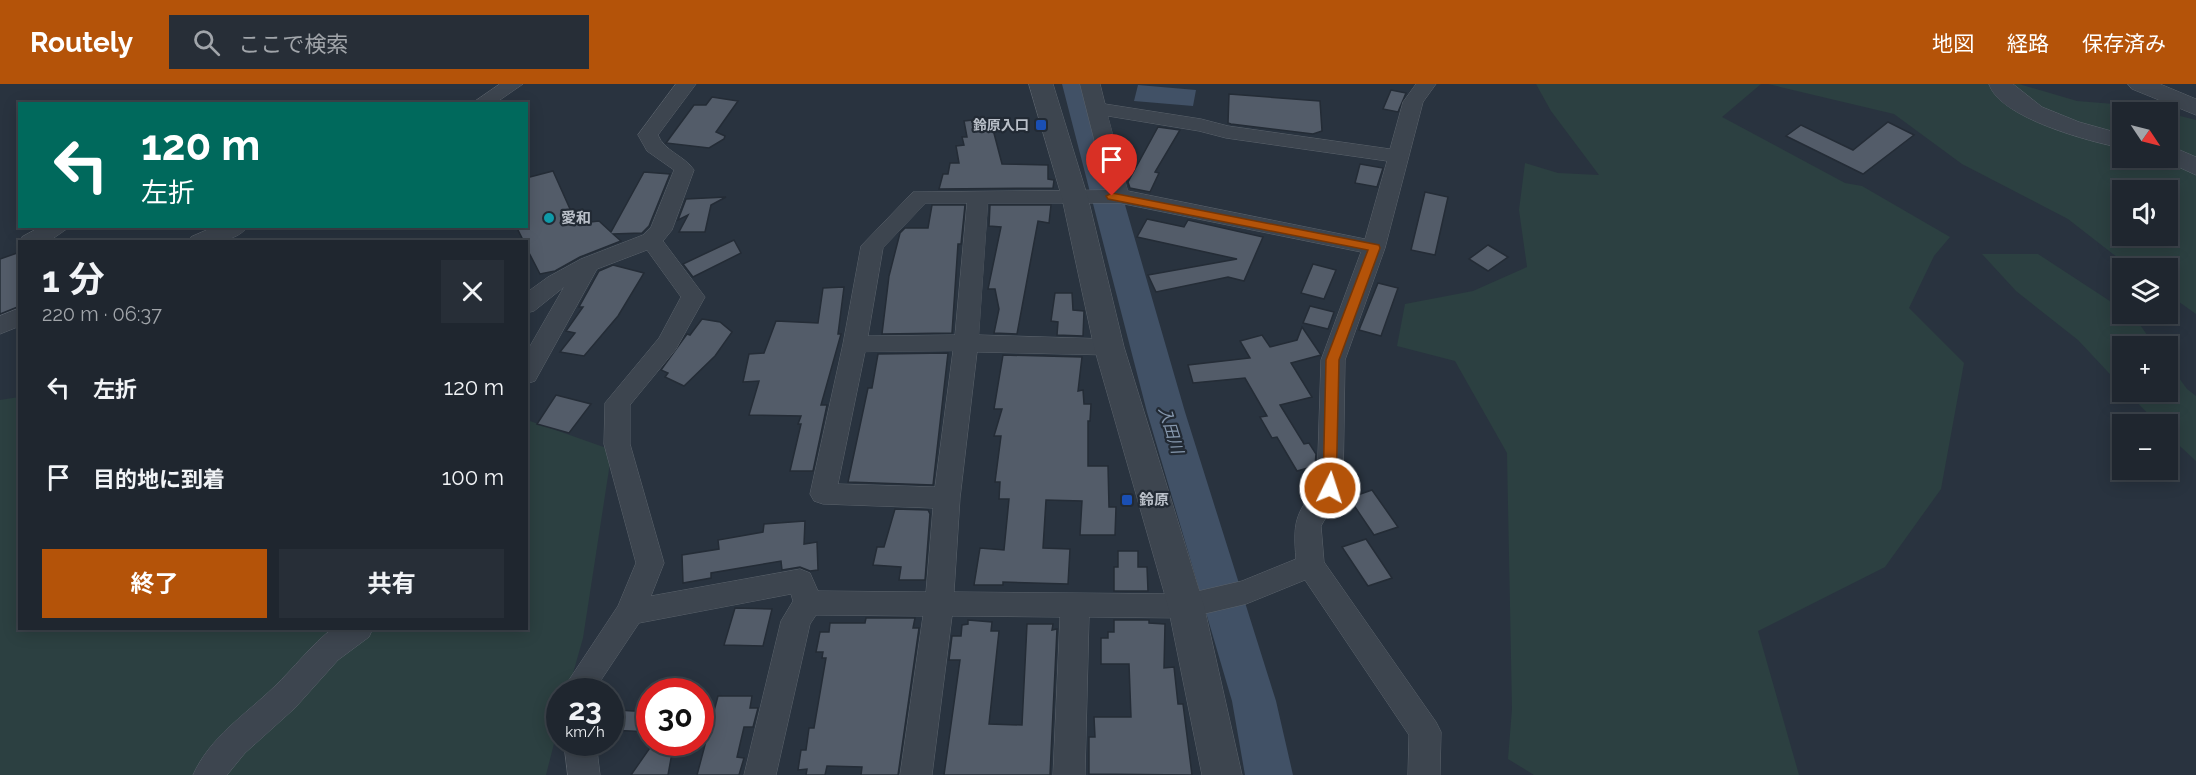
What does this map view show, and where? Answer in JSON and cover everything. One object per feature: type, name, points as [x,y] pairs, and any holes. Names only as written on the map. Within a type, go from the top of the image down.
[{"type":"street","points":[[483,102],[513,84]]},
{"type":"street","points":[[528,303],[556,282],[589,264],[651,240],[662,230],[684,170],[681,164],[656,150],[648,135],[686,84]]},
{"type":"street","points":[[1041,84],[1099,197]]},
{"type":"street","points":[[1090,84],[1096,108],[1099,197],[1109,346],[1200,603],[1222,775]]},
{"type":"street","points":[[1424,775],[1425,732],[1310,565],[1307,526],[1314,510],[1330,488],[1333,469],[1333,360],[1374,248],[1413,102],[1426,84]]},
{"type":"street","points":[[2001,84],[2002,88],[2033,112],[2070,127],[2112,138]]},
{"type":"street","points":[[2140,84],[2196,108]]},
{"type":"street","points":[[1096,108],[1201,125],[1226,132],[1397,156]]},
{"type":"street","points":[[2178,156],[2196,168]]},
{"type":"street","points":[[947,498],[823,494],[855,344],[872,246],[920,197],[1099,197],[1374,248]]},
{"type":"street","points":[[916,775],[939,603],[947,498],[966,343],[978,197]]},
{"type":"street","points":[[34,240],[56,228]]},
{"type":"street","points":[[188,228],[202,240],[232,228]]},
{"type":"street","points":[[585,678],[630,612],[650,563],[617,444],[618,403],[668,343],[693,297],[651,240]]},
{"type":"street","points":[[528,371],[589,264]]},
{"type":"street","points":[[0,326],[18,317]]},
{"type":"street","points":[[855,344],[966,343],[1109,346]]},
{"type":"street","points":[[808,603],[1074,605],[1200,603],[1246,592],[1310,565]]},
{"type":"street","points":[[630,612],[800,581],[808,603]]},
{"type":"street","points":[[760,775],[796,621],[808,603]]},
{"type":"street","points":[[1069,775],[1074,605]]},
{"type":"street","points":[[209,775],[218,760],[286,696],[342,636],[354,630]]},
{"type":"street","points":[[582,756],[584,775]]},
{"type":"green space","points":[[1536,84],[1761,84],[1722,117],[1845,183],[1862,186],[1950,237],[1934,256],[1909,308],[1964,363],[1941,489],[1885,567],[1758,631],[1799,775],[1534,775],[1508,759],[1512,709],[1507,453],[1455,361],[1397,346],[1405,304],[1473,291],[1527,267],[1519,210],[1525,163],[1558,173],[1599,175],[1551,111]]},
{"type":"green space","points":[[1768,84],[2019,84],[2077,101],[2112,104],[2112,168],[2178,168],[2178,116],[2196,120],[2196,314],[2178,301],[2178,258],[2118,258],[2068,219],[1962,164],[1894,114]]},
{"type":"green space","points":[[1982,254],[2038,254],[2112,302],[2112,324],[2139,324],[2148,336],[2112,336],[2112,376],[2078,340],[2016,291]]},
{"type":"green space","points":[[2178,377],[2187,389],[2196,396],[2196,461],[2178,444],[2178,414],[2148,414],[2137,402],[2178,402]]},
{"type":"green space","points":[[18,397],[18,630],[528,630],[528,420],[612,450],[583,638],[572,678],[546,678],[546,756],[551,756],[546,775],[0,775],[0,400]]},
{"type":"water","points":[[1138,85],[1196,90],[1193,106],[1134,101]]},
{"type":"building","points":[[1391,90],[1406,93],[1398,112],[1383,109]]},
{"type":"building","points":[[1229,94],[1320,101],[1322,131],[1313,134],[1228,123]]},
{"type":"building","points":[[712,97],[738,101],[716,132],[725,136],[724,139],[709,148],[666,143],[694,105],[706,105]]},
{"type":"building","points":[[990,118],[1002,164],[1048,165],[1048,179],[1054,180],[1053,188],[939,189],[943,174],[948,174],[950,163],[959,163],[956,146],[964,145],[962,137],[967,137],[964,121]]},
{"type":"building","points":[[1888,122],[1914,135],[1863,174],[1786,136],[1801,125],[1853,150]]},
{"type":"building","points":[[1158,127],[1180,130],[1155,172],[1159,173],[1150,192],[1130,188],[1128,182]]},
{"type":"building","points":[[1360,164],[1383,168],[1377,187],[1355,183]]},
{"type":"building","points":[[553,171],[570,209],[574,224],[599,221],[611,232],[644,172],[670,174],[649,226],[642,233],[613,234],[621,241],[580,257],[555,271],[540,274],[528,251],[528,240],[523,240],[517,228],[528,228],[528,177]]},
{"type":"building","points":[[1425,192],[1448,197],[1435,255],[1411,250]]},
{"type":"building","points":[[726,197],[711,205],[705,232],[679,232],[688,215],[678,220],[686,199]]},
{"type":"building","points":[[932,205],[965,205],[961,244],[958,244],[952,333],[882,334],[889,276],[900,233],[905,228],[928,228]]},
{"type":"building","points":[[990,205],[1051,205],[1049,223],[1038,221],[1017,334],[994,333],[999,309],[995,289],[988,289],[1001,227],[989,226]]},
{"type":"building","points":[[1147,219],[1184,227],[1188,220],[1263,237],[1244,281],[1228,277],[1156,292],[1148,275],[1237,259],[1137,237]]},
{"type":"building","points":[[734,240],[741,253],[693,277],[683,264]]},
{"type":"building","points":[[1488,245],[1508,257],[1488,271],[1469,259]]},
{"type":"building","points":[[18,253],[18,307],[0,314],[0,259]]},
{"type":"building","points":[[1313,264],[1336,270],[1324,299],[1301,293]]},
{"type":"building","points":[[613,265],[644,273],[618,316],[584,356],[560,352],[575,333],[566,331],[583,307],[579,307],[599,271]]},
{"type":"building","points":[[1378,283],[1398,288],[1381,336],[1359,330]]},
{"type":"building","points":[[844,287],[838,334],[841,334],[821,405],[827,405],[813,471],[790,471],[801,416],[749,415],[759,381],[743,382],[749,354],[764,353],[776,321],[818,323],[823,288]]},
{"type":"building","points":[[1055,293],[1072,293],[1073,310],[1084,311],[1083,336],[1057,335],[1058,322],[1051,321]]},
{"type":"building","points":[[1310,306],[1334,312],[1328,329],[1303,323]]},
{"type":"building","points":[[702,319],[720,322],[732,332],[715,356],[684,386],[665,377],[668,373],[661,370],[687,334],[690,335]]},
{"type":"building","points":[[1302,327],[1321,355],[1291,363],[1312,397],[1280,405],[1304,444],[1309,443],[1316,454],[1315,466],[1297,471],[1277,437],[1272,438],[1260,417],[1267,416],[1245,378],[1193,383],[1188,365],[1250,358],[1240,341],[1262,335],[1270,347],[1297,340]]},
{"type":"building","points":[[948,353],[933,485],[848,482],[868,388],[872,388],[878,354]]},
{"type":"building","points":[[1003,355],[1082,357],[1078,391],[1083,390],[1084,404],[1091,404],[1090,421],[1088,421],[1088,466],[1108,466],[1109,507],[1116,507],[1115,535],[1080,535],[1082,501],[1046,500],[1043,548],[1070,549],[1068,584],[1003,582],[1003,585],[974,585],[980,548],[1004,550],[1009,499],[999,499],[1000,482],[995,482],[1001,436],[994,436],[1002,409],[994,409]]},
{"type":"building","points":[[556,395],[591,404],[569,433],[537,424]]},
{"type":"building","points":[[1372,490],[1398,527],[1374,535],[1349,498]]},
{"type":"building","points":[[895,509],[928,510],[930,514],[925,580],[899,580],[901,567],[873,565],[877,547],[884,547]]},
{"type":"building","points":[[805,521],[804,544],[817,542],[818,570],[810,571],[800,567],[782,570],[781,561],[711,573],[711,578],[683,583],[682,555],[719,549],[718,540],[763,532],[764,524]]},
{"type":"building","points":[[1366,539],[1392,578],[1368,586],[1342,547]]},
{"type":"building","points":[[1118,551],[1138,551],[1138,567],[1147,567],[1148,591],[1114,591],[1114,567],[1118,567]]},
{"type":"building","points":[[735,608],[772,609],[763,646],[724,645]]},
{"type":"building","points":[[866,618],[915,618],[913,628],[919,628],[898,775],[861,775],[862,767],[827,766],[825,775],[806,775],[807,769],[798,770],[801,750],[806,750],[809,728],[814,728],[826,658],[822,658],[823,652],[816,652],[820,632],[829,632],[830,623],[865,623]]},
{"type":"building","points":[[968,620],[992,622],[991,631],[999,631],[989,724],[1022,725],[1027,624],[1053,624],[1052,630],[1057,629],[1050,775],[944,775],[960,660],[949,660],[952,636],[961,636],[962,625],[968,624]]},
{"type":"building","points":[[1114,620],[1149,620],[1149,623],[1165,624],[1164,668],[1174,667],[1178,704],[1183,704],[1192,775],[1089,774],[1089,737],[1095,737],[1094,717],[1131,717],[1129,664],[1101,664],[1101,638],[1108,638],[1108,632],[1114,632]]},
{"type":"building","points":[[718,696],[752,696],[750,708],[758,708],[753,727],[744,727],[737,757],[744,758],[739,775],[697,775],[702,756],[714,756],[714,711]]},
{"type":"building","points":[[624,710],[636,711],[636,731],[624,731]]},
{"type":"building","points":[[644,756],[671,756],[668,775],[631,775]]},
{"type":"waterway","name":"入田川","points":[[1076,84],[1166,412],[1254,701],[1269,775]]},
{"type":"place","name":"鈴原入口","points":[[1041,125]]},
{"type":"place","name":"愛和","points":[[549,218]]},
{"type":"place","name":"鈴原","points":[[1127,500]]},
{"type":"route","points":[[1112,196],[1374,248],[1333,360],[1333,469],[1330,488]]}]
